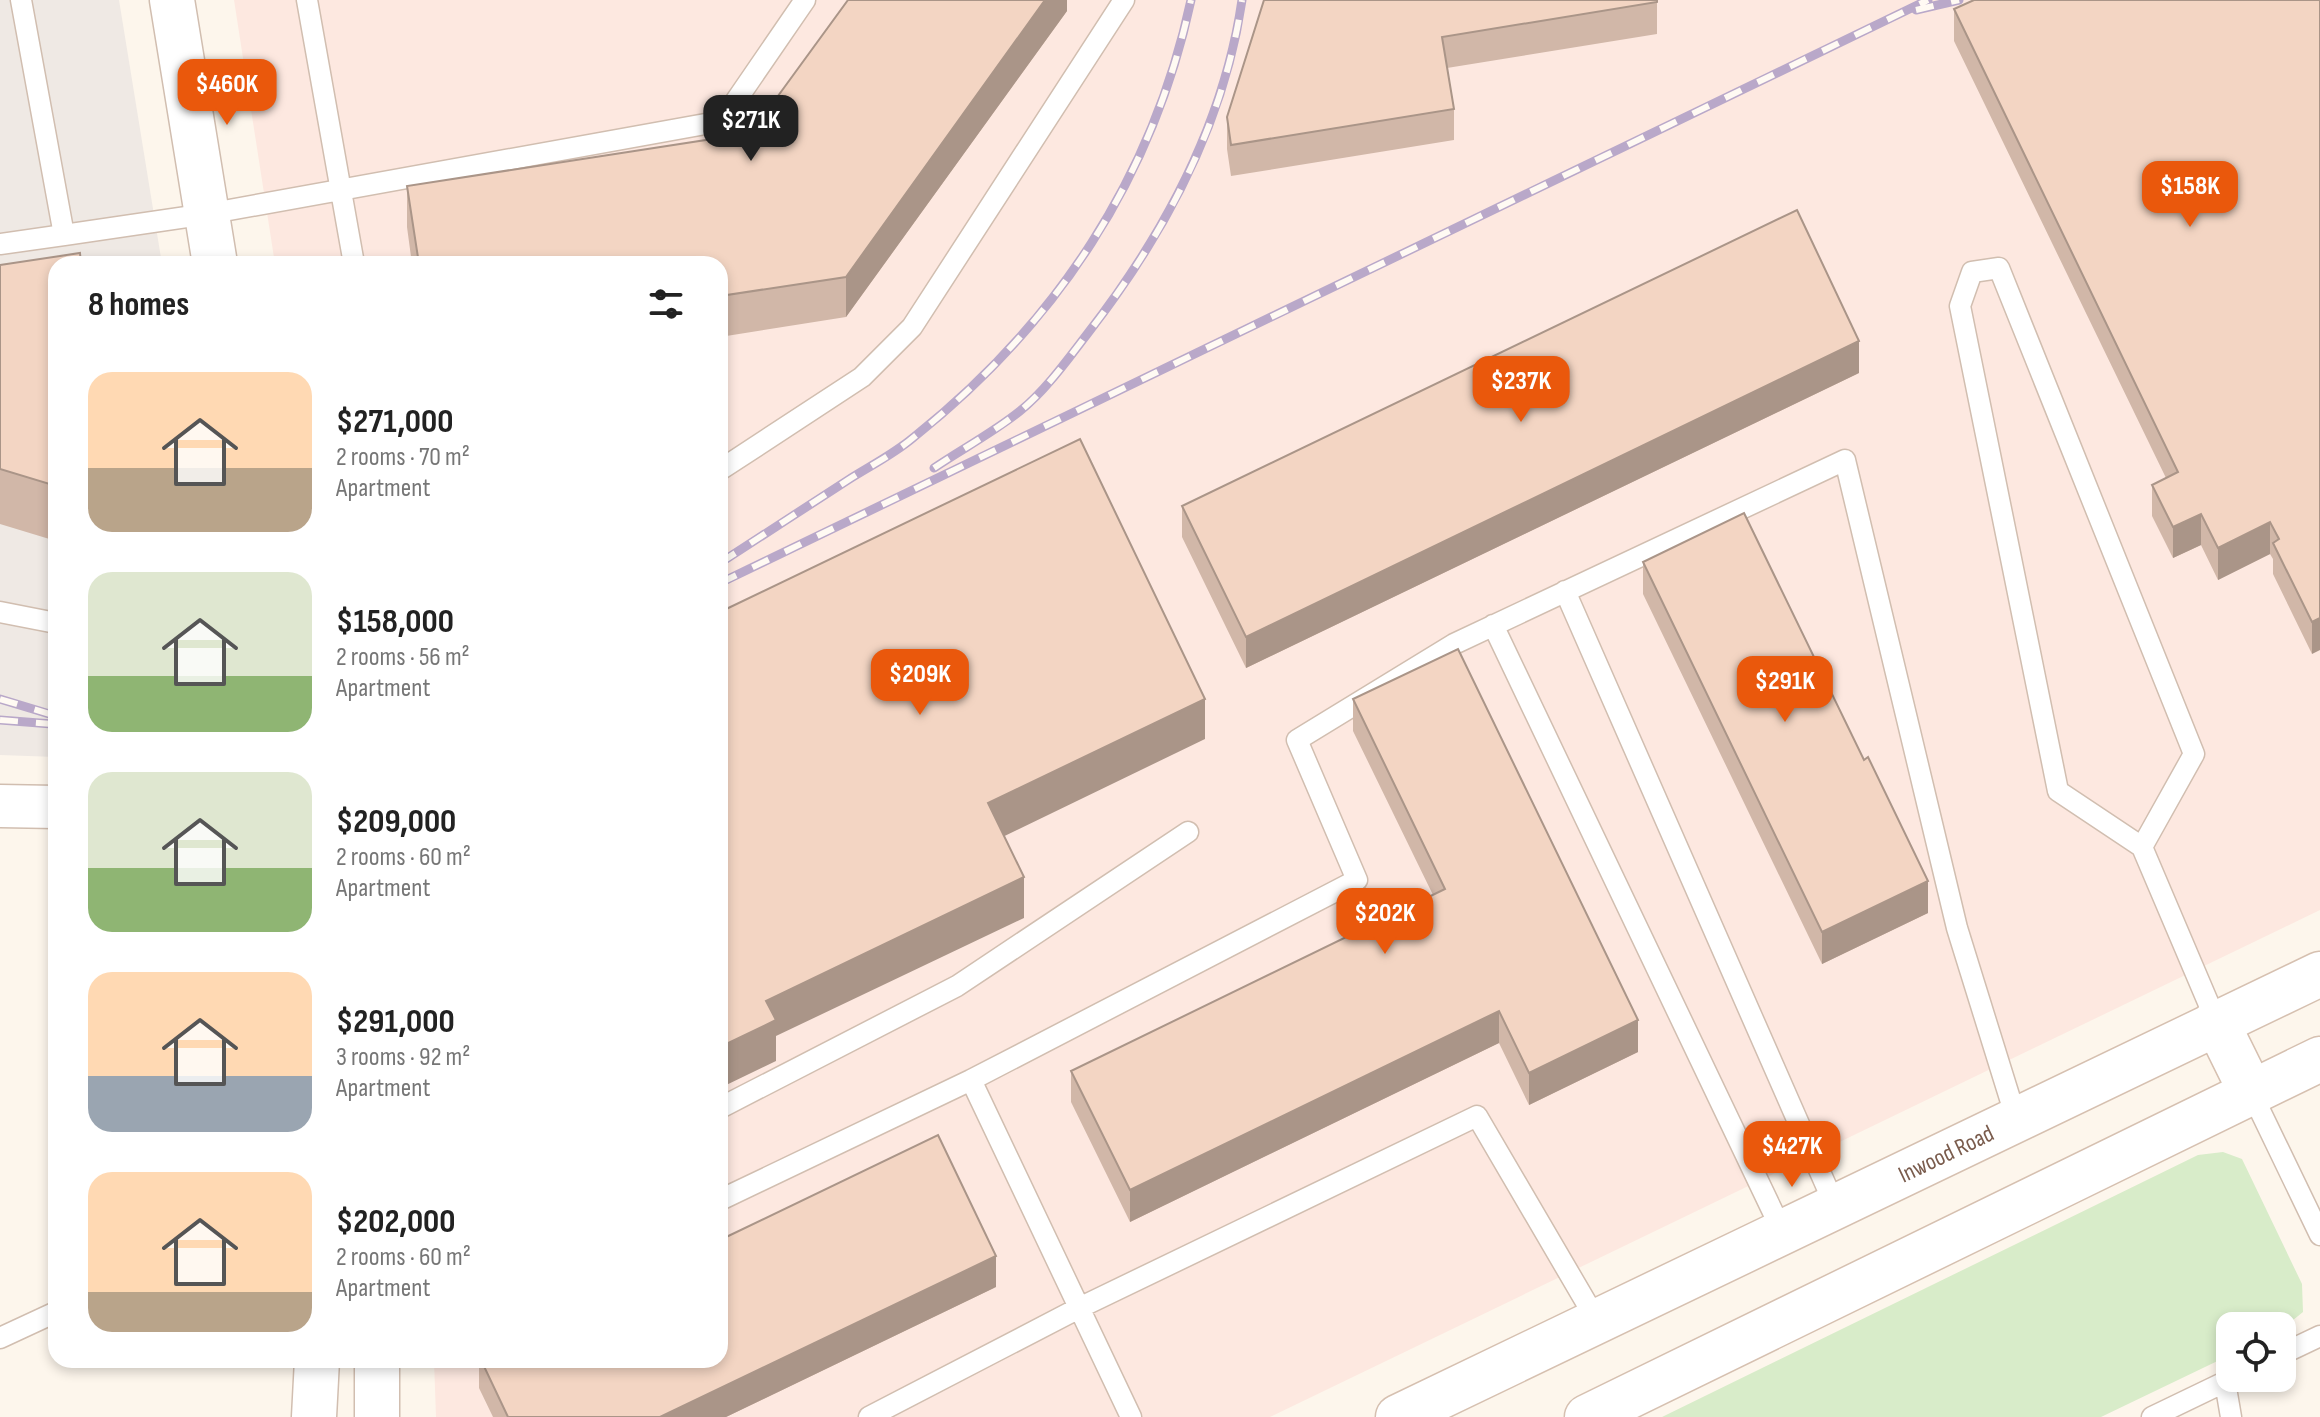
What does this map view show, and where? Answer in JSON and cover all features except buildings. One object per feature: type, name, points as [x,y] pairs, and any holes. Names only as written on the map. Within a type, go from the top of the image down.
[{"type":"main road","points":[[172,0],[214,256]]},
{"type":"main road","name":"Inwood Road","points":[[1398,1417],[2216,1021],[2320,974]]},
{"type":"main road","points":[[2216,1021],[2252,1094]]},
{"type":"main road","points":[[1587,1417],[2320,1059]]},
{"type":"main road","points":[[314,1417],[317,1368]]},
{"type":"main road","points":[[377,1368],[377,1417]]},
{"type":"street","points":[[0,806],[48,807]]},
{"type":"lane","points":[[21,0],[64,235]]},
{"type":"lane","points":[[307,0],[353,256]]},
{"type":"lane","points":[[0,244],[207,214],[722,121],[805,0]]},
{"type":"lane","points":[[728,465],[862,377],[912,327],[1124,0]]},
{"type":"lane","points":[[2142,847],[2194,754],[1999,268],[1972,272],[1960,306],[2058,791],[2142,847],[2216,1021]]},
{"type":"lane","points":[[728,1196],[971,1080],[1357,880],[1297,740],[1454,644],[1845,460],[1957,928],[2016,1118]]},
{"type":"lane","points":[[1565,591],[1835,1206]]},
{"type":"lane","points":[[0,612],[48,621]]},
{"type":"lane","points":[[1493,625],[1782,1231]]},
{"type":"lane","points":[[728,1104],[957,986],[1188,832]]},
{"type":"lane","points":[[971,1080],[1131,1417]]},
{"type":"lane","points":[[2252,1094],[2320,1235]]},
{"type":"lane","points":[[869,1417],[1079,1308],[1477,1116],[1597,1321]]},
{"type":"lane","points":[[0,1338],[48,1316]]},
{"type":"lane","points":[[2296,1347],[2320,1336]]},
{"type":"lane","points":[[2152,1417],[2216,1386]]},
{"type":"lane","points":[[2230,1392],[2231,1417]]},
{"type":"shaded area","points":[[0,0],[119,0],[161,256],[48,256],[48,757],[0,755]]},
{"type":"shaded area","points":[[234,0],[2320,0],[2320,910],[1270,1417],[436,1417],[434,1368],[728,1368],[728,256],[274,256]]},
{"type":"green space","points":[[2223,1152],[2242,1159],[2302,1284],[2303,1312],[2296,1318],[2296,1312],[2216,1312],[2216,1362],[2101,1417],[1662,1417],[2198,1155]]},
{"type":"railway","points":[[728,558],[906,443],[965,393],[1012,346],[1054,296],[1092,243],[1124,187],[1152,127],[1174,65],[1191,0]]},
{"type":"railway","points":[[934,468],[1010,419],[1039,394],[1116,296],[1142,257],[1187,177],[1205,134],[1221,91],[1242,0]]},
{"type":"railway","points":[[728,579],[1928,0]]},
{"type":"railway","points":[[1916,10],[1959,0]]},
{"type":"railway","points":[[0,699],[48,714]]},
{"type":"railway","points":[[0,720],[48,724]]}]
